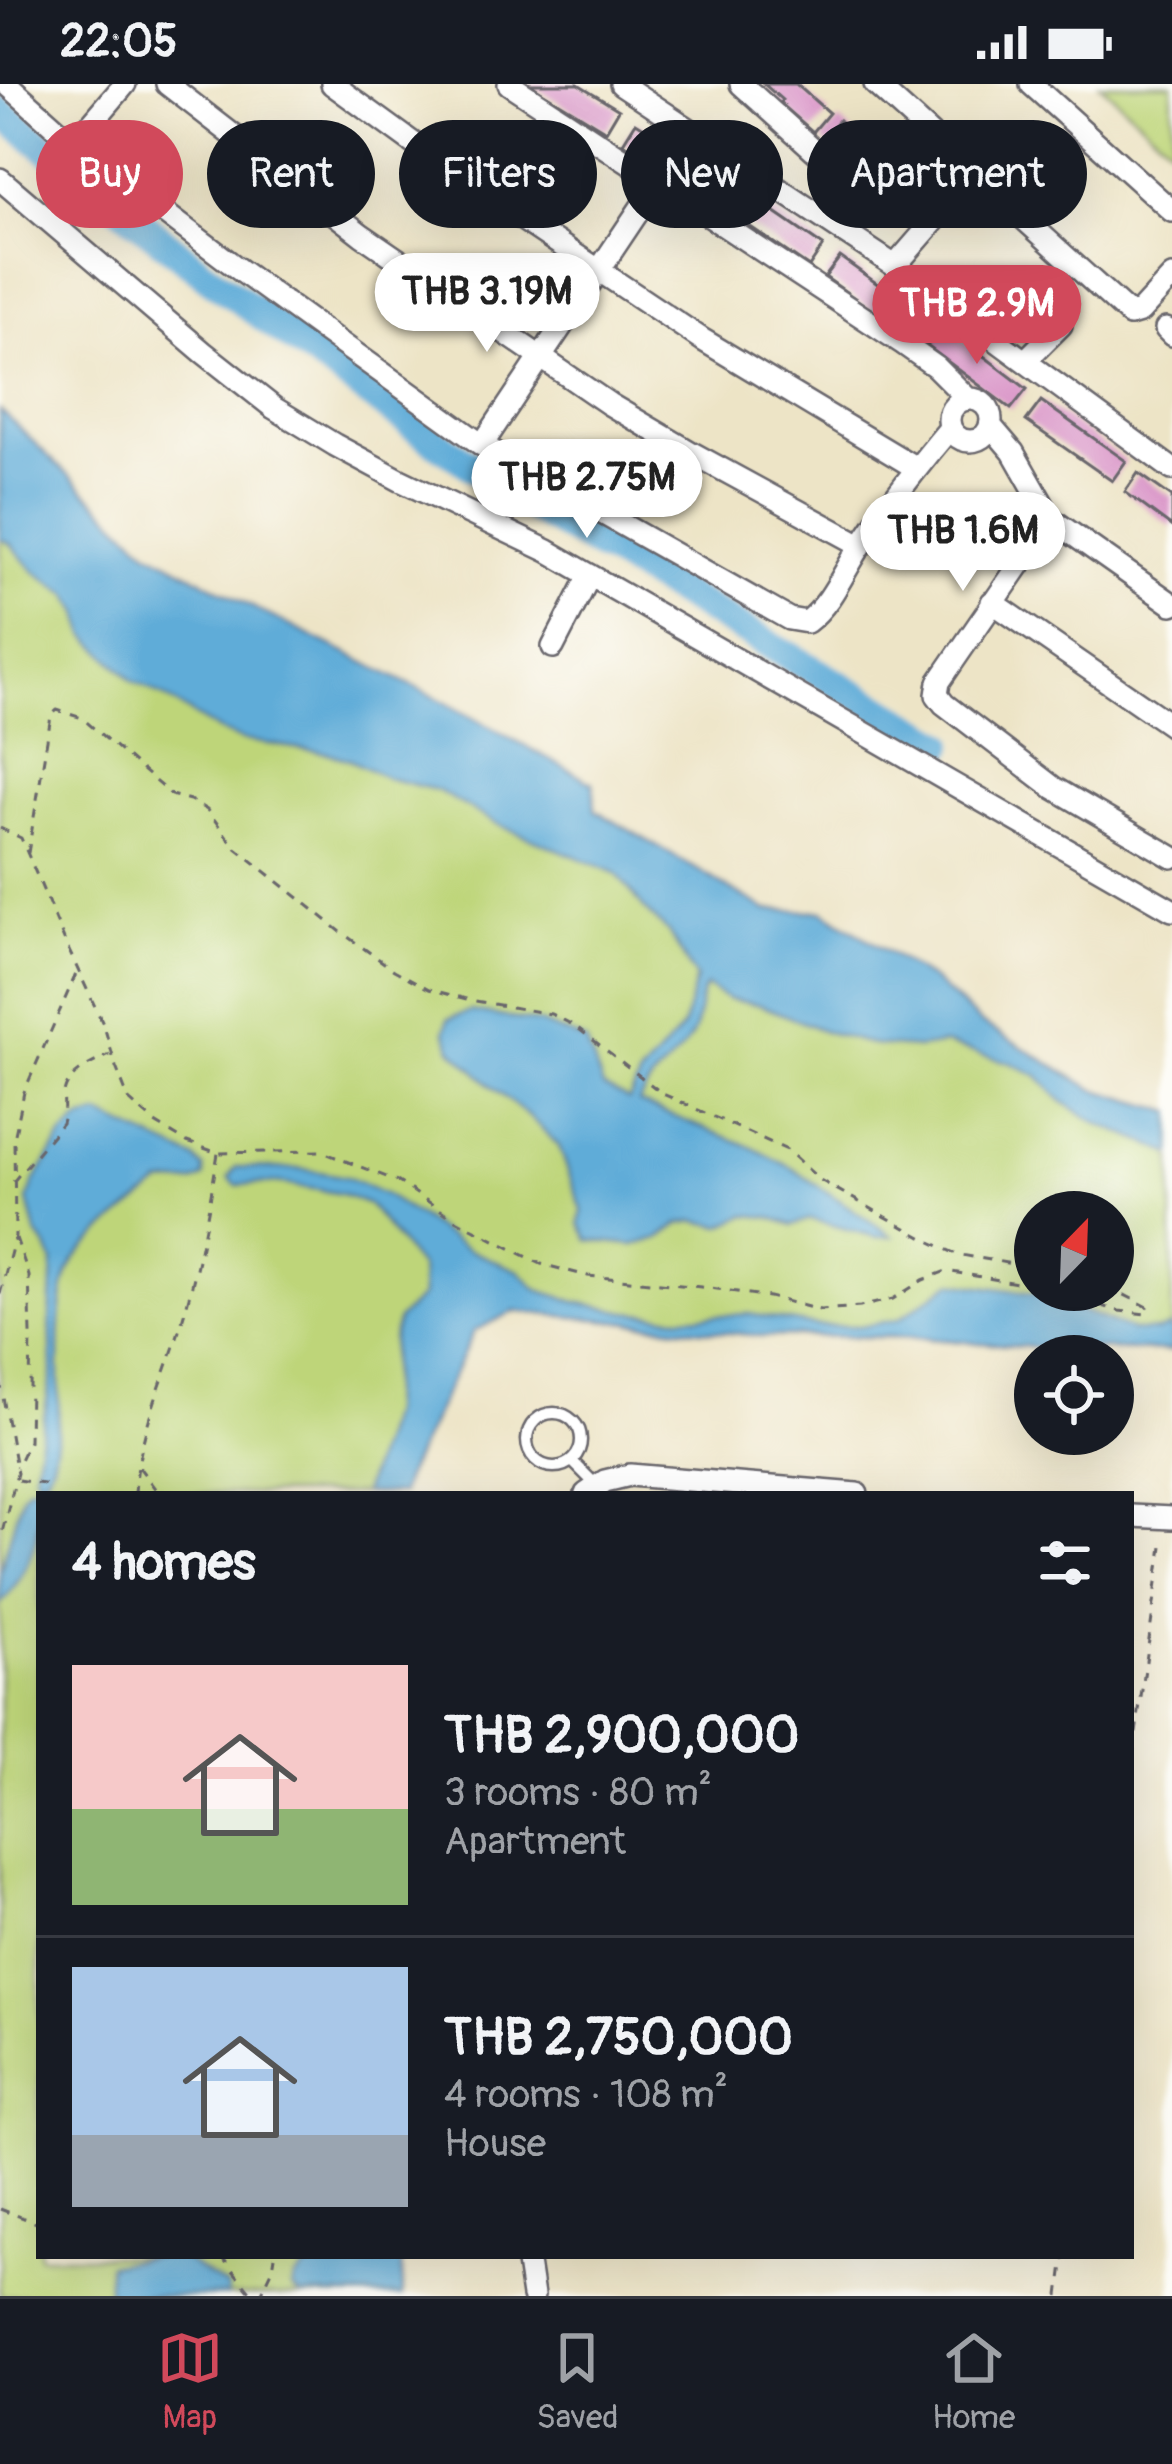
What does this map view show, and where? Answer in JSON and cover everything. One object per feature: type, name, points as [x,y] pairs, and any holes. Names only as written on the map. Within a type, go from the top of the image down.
[{"type":"street","points":[[7,84],[47,120]]},
{"type":"street","points":[[94,120],[125,84]]},
{"type":"street","points":[[166,84],[362,235],[609,404],[861,545]]},
{"type":"street","points":[[332,84],[464,182],[598,271],[916,468]]},
{"type":"street","points":[[509,84],[621,158]]},
{"type":"street","points":[[622,84],[807,208]]},
{"type":"street","points":[[741,84],[807,143]]},
{"type":"street","points":[[875,84],[1130,315],[1140,312],[1172,277]]},
{"type":"street","points":[[1030,84],[1172,211]]},
{"type":"street","points":[[2,183],[274,408],[400,480],[590,575],[1172,910]]},
{"type":"street","points":[[183,226],[482,445],[789,619],[808,622],[823,610],[861,545],[950,428],[951,409],[968,399],[986,406],[991,419],[983,436],[971,441],[958,438],[950,428]]},
{"type":"street","points":[[482,445],[627,228]]},
{"type":"street","points":[[727,228],[936,367],[968,399]]},
{"type":"street","points":[[838,228],[1172,469]]},
{"type":"street","points":[[895,266],[928,228]]},
{"type":"street","points":[[1025,361],[1061,325]]},
{"type":"street","points":[[990,425],[1013,452],[1051,519],[1172,604]]},
{"type":"street","points":[[1051,519],[939,682],[937,695],[1054,788],[1172,857]]},
{"type":"street","points":[[553,647],[590,575]]},
{"type":"street","points":[[992,602],[1172,725]]},
{"type":"street","points":[[592,1490],[630,1475],[821,1491]]},
{"type":"street","points":[[1134,1516],[1169,1518]]},
{"type":"street","points":[[526,2259],[532,2296]]},
{"type":"lane","points":[[549,1413],[574,1421],[581,1437],[572,1461],[556,1467],[538,1462],[528,1448],[533,1422],[549,1413]]},
{"type":"lane","points":[[572,1461],[592,1490]]},
{"type":"path","points":[[28,853],[51,716],[57,710],[71,713],[172,795],[207,810],[235,847],[394,970],[428,989],[551,1014],[575,1026],[664,1094],[787,1150],[820,1180],[932,1242],[956,1253],[1014,1264]]},
{"type":"path","points":[[0,828],[22,838],[104,1026],[129,1100],[187,1142],[218,1153],[320,1151],[397,1181],[456,1220],[541,1264],[588,1276],[711,1288],[820,1310],[893,1299],[946,1271],[1014,1282]]},
{"type":"path","points":[[0,1294],[15,1236],[14,1139],[24,1092],[78,970]]},
{"type":"path","points":[[14,1182],[62,1123],[68,1081],[112,1054]]},
{"type":"path","points":[[135,1491],[147,1419],[193,1282],[218,1153]]},
{"type":"path","points":[[15,1236],[29,1276],[31,1334],[28,1441],[16,1468]]},
{"type":"path","points":[[1119,1311],[1146,1314],[1148,1307],[1134,1298]]},
{"type":"path","points":[[0,1381],[16,1468],[0,1540]]},
{"type":"path","points":[[138,1465],[157,1491]]},
{"type":"path","points":[[16,1480],[47,1485]]},
{"type":"path","points":[[1134,1749],[1169,1518]]},
{"type":"path","points":[[0,2209],[36,2223]]},
{"type":"path","points":[[222,2259],[257,2296],[274,2259]]},
{"type":"path","points":[[1059,2296],[1064,2259]]},
{"type":"green space","points":[[1100,84],[1172,84],[1172,149]]},
{"type":"green space","points":[[0,410],[148,551],[593,783],[595,810],[766,910],[823,911],[932,980],[981,1023],[1093,1089],[1172,1112],[1172,1351],[1134,1350],[1134,1335],[1014,1335],[1014,1346],[907,1337],[762,1336],[515,1311],[474,1331],[402,1491],[36,1491],[36,2259],[401,2259],[402,2296],[0,2296]]},
{"type":"water","points":[[0,410],[148,551],[593,783],[595,810],[766,910],[823,911],[932,980],[981,1023],[1093,1089],[1172,1112],[1172,1154],[1097,1123],[1062,1101],[1037,1075],[1008,1062],[944,1044],[919,1048],[873,1045],[760,1005],[727,999],[706,986],[693,1033],[639,1103],[792,1168],[892,1236],[877,1237],[810,1219],[793,1225],[746,1215],[722,1226],[695,1221],[679,1224],[659,1239],[634,1245],[589,1240],[580,1224],[582,1210],[559,1146],[452,1049],[445,1031],[448,1019],[471,1011],[539,1023],[586,1041],[603,1087],[629,1100],[640,1076],[683,1027],[696,978],[668,932],[616,873],[501,826],[436,790],[387,778],[328,753],[242,740],[219,731],[133,681],[86,635],[69,595],[0,539]]},
{"type":"water","points":[[100,1115],[194,1158],[204,1168],[204,1177],[161,1184],[99,1235],[71,1266],[60,1324],[57,1434],[44,1479],[34,1474],[52,1372],[53,1262],[36,1233],[28,1200],[63,1136],[80,1120]]},
{"type":"water","points":[[236,1167],[303,1169],[346,1177],[386,1195],[469,1250],[519,1271],[538,1290],[627,1312],[678,1317],[749,1314],[816,1326],[865,1326],[899,1319],[952,1282],[1014,1291],[1014,1311],[1082,1311],[1133,1331],[1172,1326],[1172,1351],[1134,1350],[1134,1335],[1014,1335],[1014,1346],[907,1337],[762,1336],[515,1311],[474,1331],[402,1491],[364,1491],[389,1413],[392,1339],[398,1319],[422,1296],[420,1268],[369,1205],[342,1194],[278,1183],[236,1185],[229,1178]]},
{"type":"water","points":[[30,1485],[42,1489],[36,1491],[35,1540],[19,1580],[0,1604],[0,1573],[22,1494]]},
{"type":"water","points":[[138,2259],[184,2259],[228,2288],[227,2296],[108,2296],[108,2265]]},
{"type":"water","points":[[401,2259],[402,2296],[301,2295],[292,2288],[294,2279],[309,2265]]},
{"type":"building","points":[[529,84],[578,84],[619,109],[606,131],[597,120],[588,120]]},
{"type":"building","points":[[764,84],[796,84],[829,113],[823,120],[807,120],[807,127]]},
{"type":"building","points":[[783,218],[823,246],[809,267],[752,228],[783,228]]},
{"type":"building","points":[[840,257],[925,318],[911,338],[825,277]]},
{"type":"building","points":[[943,325],[1027,389],[1011,409],[927,346]]},
{"type":"building","points":[[1041,401],[1126,461],[1112,481],[1026,421]]},
{"type":"building","points":[[1138,473],[1172,497],[1172,527],[1125,492]]},
{"type":"waterway","points":[[0,111],[207,276],[538,511],[941,744]]}]
